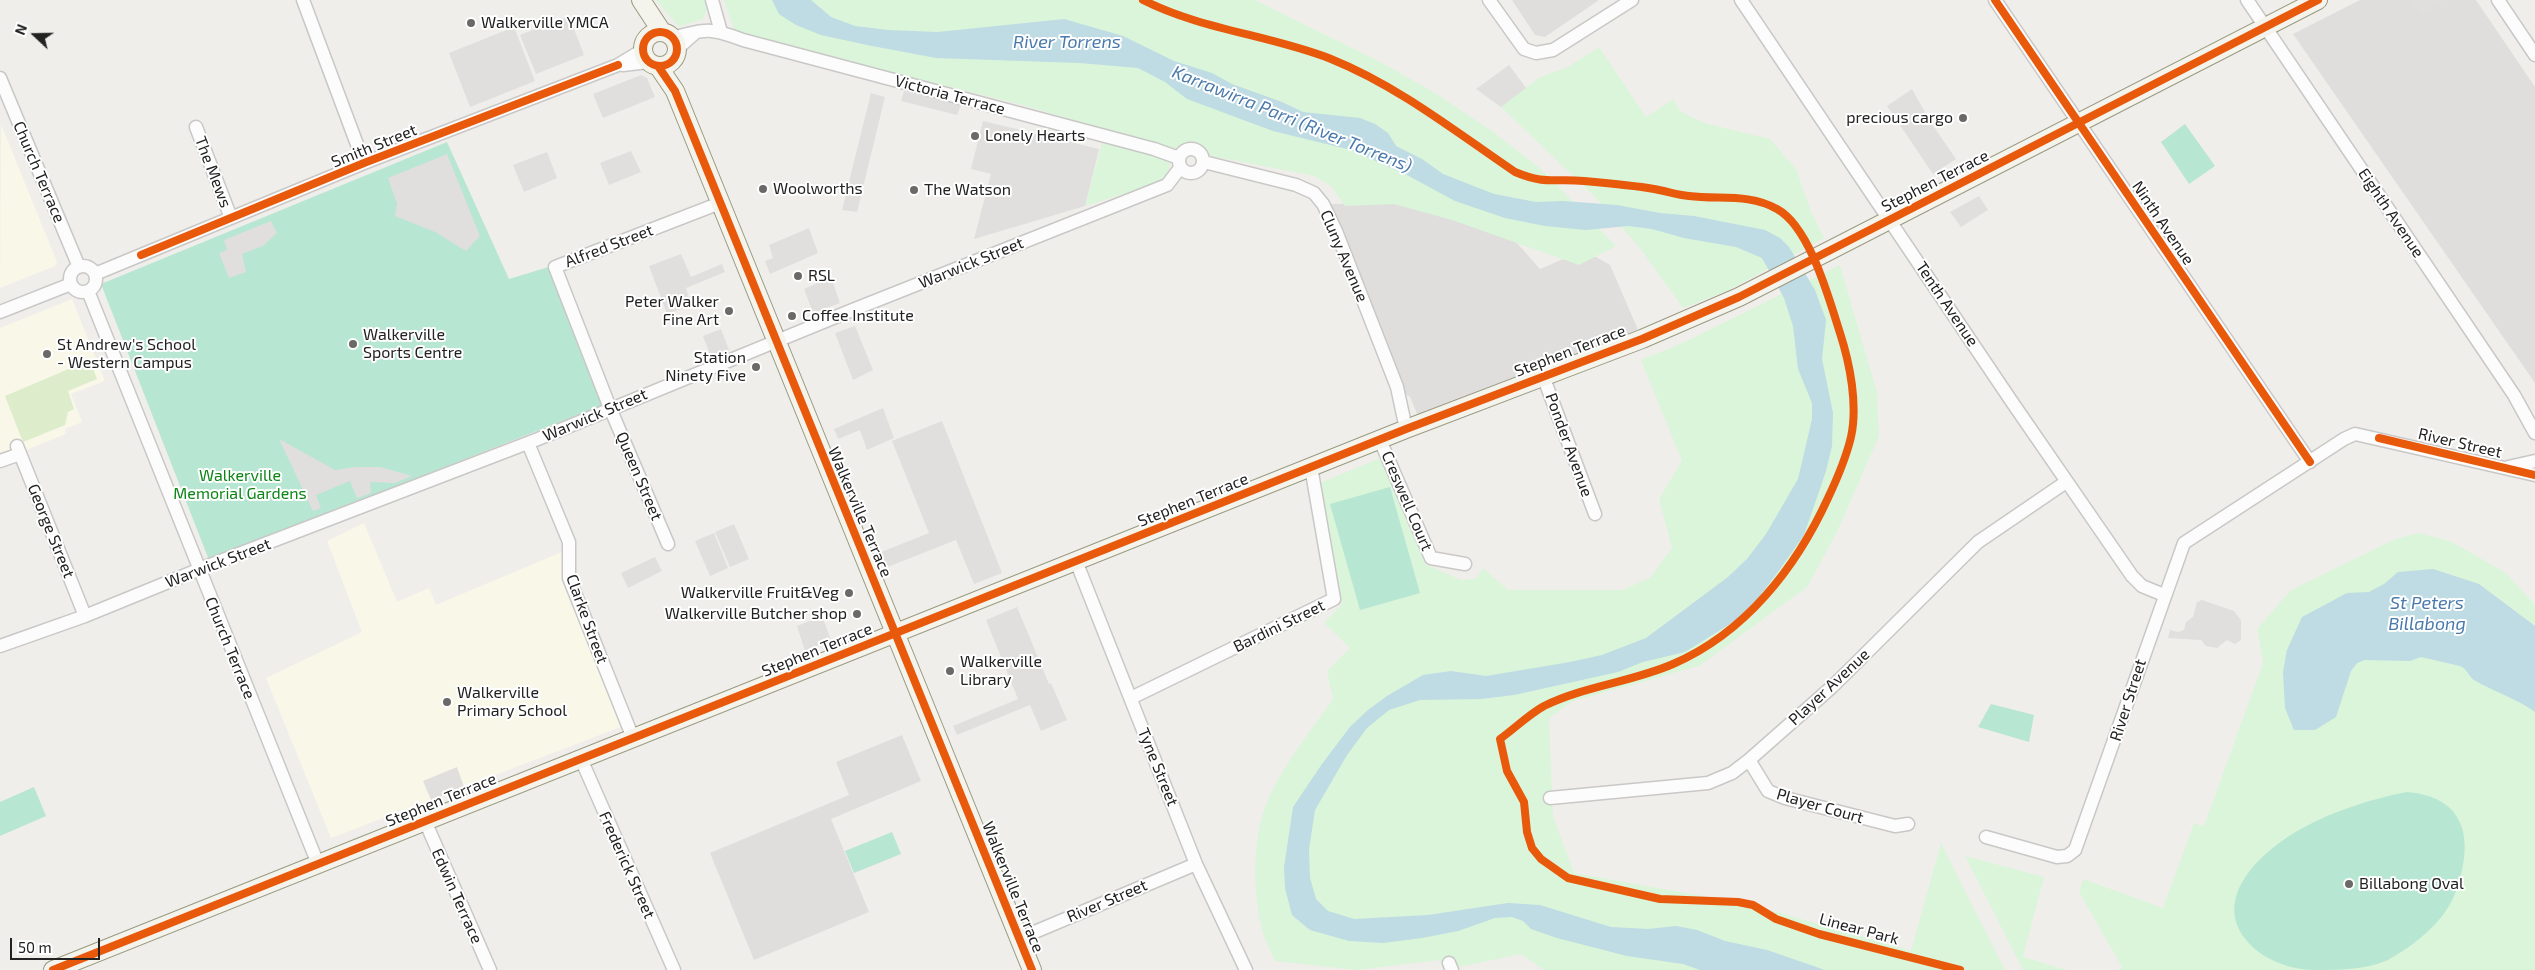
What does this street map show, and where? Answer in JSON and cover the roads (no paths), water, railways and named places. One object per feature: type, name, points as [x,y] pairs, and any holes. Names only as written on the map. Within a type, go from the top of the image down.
[{"type":"main road","name":"Stephen Terrace","points":[[53,970],[1406,429],[1642,339],[1739,297],[2318,0]]},
{"type":"main road","name":"Walkerville Terrace","points":[[642,2],[720,203],[1032,970]]},
{"type":"street","points":[[303,0],[364,164]]},
{"type":"street","points":[[712,0],[721,32]]},
{"type":"street","points":[[1489,0],[1524,49],[1530,52],[1541,53],[1553,50],[1632,0]]},
{"type":"street","name":"Tenth Avenue","points":[[1741,0],[2066,482],[2138,583],[2164,595]]},
{"type":"street","name":"Ninth Avenue","points":[[1995,0],[2310,462]]},
{"type":"street","name":"Eighth Avenue","points":[[2247,0],[2514,395],[2534,430]]},
{"type":"street","points":[[2498,0],[2535,55]]},
{"type":"street","name":"Victoria Terrace","points":[[660,49],[700,30],[721,32],[743,40],[1154,149],[1180,163]]},
{"type":"street","name":"Smith Street","points":[[95,274],[364,164],[660,49]]},
{"type":"street","name":"Church Terrace","points":[[0,78],[79,267]]},
{"type":"street","name":"The Mews","points":[[196,127],[231,218]]},
{"type":"street","points":[[1193,149],[1201,153],[1204,162],[1199,170],[1193,173],[1186,172],[1180,163],[1185,150],[1193,149]]},
{"type":"street","name":"Cluny Avenue","points":[[1204,162],[1296,185],[1314,194],[1323,204],[1336,232],[1397,387],[1406,429]]},
{"type":"street","name":"Warwick Street","points":[[0,646],[86,616],[199,570],[528,443],[610,408],[1167,185],[1180,163]]},
{"type":"street","name":"Alfred Street","points":[[610,408],[555,268],[720,203]]},
{"type":"street","points":[[87,266],[95,274],[95,285],[88,292],[79,292],[71,284],[72,272],[79,267],[87,266]]},
{"type":"street","points":[[0,312],[71,284]]},
{"type":"street","name":"Church Terrace","points":[[88,292],[318,864]]},
{"type":"street","name":"Ponder Avenue","points":[[1543,376],[1595,514]]},
{"type":"street","name":"Queen Street","points":[[610,408],[668,544]]},
{"type":"street","name":"River Street","points":[[1986,837],[2057,857],[2067,856],[2075,850],[2184,543],[2355,434],[2535,475]]},
{"type":"street","name":"Creswell Court","points":[[1380,440],[1431,558],[1465,564]]},
{"type":"street","name":"Clarke Street","points":[[528,443],[569,542],[569,578],[633,738]]},
{"type":"street","name":"George Street","points":[[0,462],[19,450],[86,616]]},
{"type":"street","name":"River Street","points":[[2505,467],[2524,465],[2535,461]]},
{"type":"street","name":"Bardini Street","points":[[1130,698],[1334,599],[1311,467]]},
{"type":"street","name":"Player Avenue","points":[[1550,798],[1708,783],[1732,773],[1834,686],[1978,542],[2066,482]]},
{"type":"street","name":"Tyne Street","points":[[1076,561],[1196,864],[1246,970]]},
{"type":"street","name":"Frederick Street","points":[[581,759],[674,970]]},
{"type":"street","name":"Player Court","points":[[1749,760],[1768,791],[1785,798],[1895,826],[1908,824]]},
{"type":"street","name":"Edwin Terrace","points":[[425,821],[490,970]]},
{"type":"street","name":"River Street","points":[[1018,939],[1196,864]]},
{"type":"water","points":[[772,0],[811,0],[831,17],[855,26],[888,30],[938,32],[1064,19],[1123,36],[1174,61],[1212,73],[1232,84],[1282,102],[1303,112],[1360,118],[1375,124],[1388,133],[1396,146],[1422,159],[1443,174],[1494,194],[1536,202],[1563,201],[1617,205],[1660,213],[1694,216],[1765,230],[1780,238],[1789,247],[1815,290],[1826,320],[1822,359],[1833,413],[1832,446],[1826,471],[1804,535],[1780,569],[1757,600],[1738,619],[1685,652],[1643,662],[1618,672],[1514,695],[1481,699],[1420,700],[1389,710],[1367,728],[1347,755],[1315,810],[1309,849],[1310,878],[1316,899],[1328,911],[1354,919],[1428,915],[1508,903],[1540,905],[1611,927],[1648,929],[1676,926],[1697,930],[1725,941],[1767,950],[1825,970],[1700,970],[1683,964],[1627,956],[1557,938],[1531,929],[1523,921],[1512,917],[1495,918],[1458,931],[1422,938],[1383,943],[1349,941],[1310,930],[1292,915],[1285,888],[1284,867],[1293,807],[1350,727],[1387,696],[1423,675],[1451,671],[1486,676],[1602,655],[1646,638],[1728,577],[1747,559],[1766,534],[1798,479],[1812,419],[1812,403],[1798,369],[1793,326],[1784,298],[1762,258],[1736,247],[1684,238],[1652,229],[1628,226],[1586,230],[1545,226],[1505,218],[1455,201],[1407,175],[1351,150],[1273,131],[1187,99],[1165,82],[1138,68],[1080,63],[936,58],[821,35],[796,25],[779,14]]},
{"type":"water","name":"St Peters Billabong","points":[[2433,569],[2479,584],[2535,626],[2535,712],[2474,680],[2460,666],[2421,657],[2410,661],[2365,660],[2357,663],[2351,671],[2336,717],[2315,730],[2294,730],[2285,708],[2283,672],[2287,650],[2302,617],[2347,593],[2369,592],[2384,584],[2398,572]]},
{"type":"place","name":"Walkerville YMCA","points":[[471,23]]},
{"type":"place","name":"precious cargo","points":[[1963,118]]},
{"type":"place","name":"Lonely Hearts","points":[[975,136]]},
{"type":"place","name":"Woolworths","points":[[763,189]]},
{"type":"place","name":"The Watson","points":[[914,190]]},
{"type":"place","name":"RSL","points":[[798,276]]},
{"type":"place","name":"Peter Walker Fine Art","points":[[729,311]]},
{"type":"place","name":"Coffee Institute","points":[[792,316]]},
{"type":"place","name":"Walkerville Sports Centre","points":[[353,344]]},
{"type":"place","name":"St Andrew's School - Western Campus","points":[[47,354]]},
{"type":"place","name":"Station Ninety Five","points":[[756,367]]},
{"type":"place","name":"Walkerville Fruit&Veg","points":[[849,593]]},
{"type":"place","name":"Walkerville Butcher shop","points":[[857,614]]},
{"type":"place","name":"Walkerville Library","points":[[950,671]]},
{"type":"place","name":"Walkerville Primary School","points":[[447,702]]},
{"type":"place","name":"Billabong Oval","points":[[2349,884]]},
{"type":"water label","name":"River Torrens","points":[[1067,42]]},
{"type":"water label","name":"Karrawirra Parri (River Torrens)","points":[[1292,119]]},
{"type":"park label","name":"Walkerville Memorial Gardens","points":[[240,485]]}]
